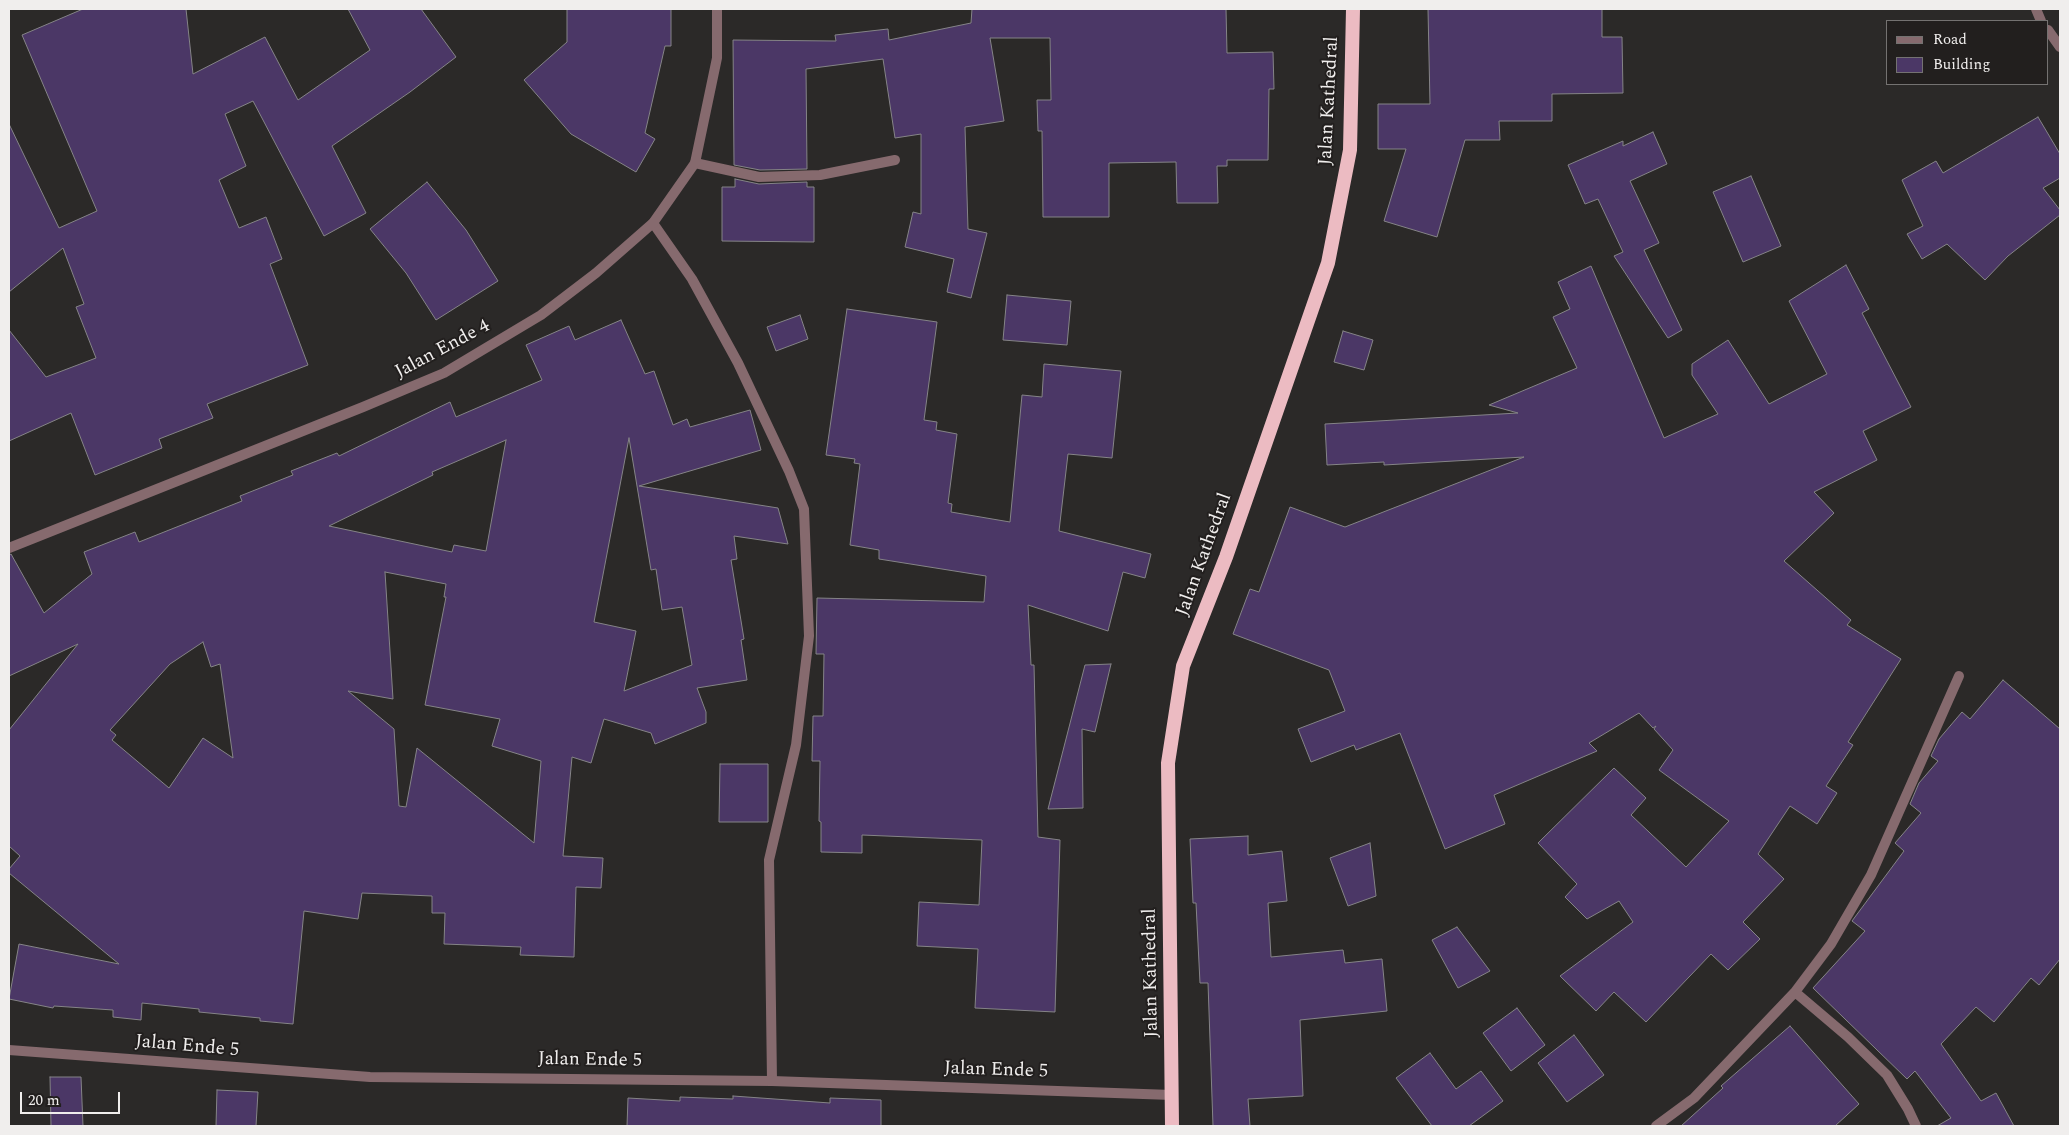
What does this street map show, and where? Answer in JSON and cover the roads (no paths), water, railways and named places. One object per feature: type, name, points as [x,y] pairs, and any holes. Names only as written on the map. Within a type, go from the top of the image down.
[{"type":"highway","name":"Jalan Kathedral","points":[[1172,1126],[1168,763],[1183,666],[1226,557],[1328,263],[1350,150],[1353,9]]},
{"type":"street","name":"Jalan Ende 4","points":[[9,548],[444,373],[541,315],[596,273],[653,223],[695,163],[705,126],[717,58],[717,9]]},
{"type":"street","points":[[2049,31],[2060,47]]},
{"type":"street","points":[[695,163],[759,177],[820,175],[894,160]]},
{"type":"street","points":[[653,223],[692,279],[738,364],[789,471],[804,509],[809,636],[796,746],[768,860],[772,1080]]},
{"type":"street","points":[[1656,1126],[1694,1098],[1795,992],[1831,944],[1871,875],[1959,676]]},
{"type":"street","points":[[1795,992],[1848,1037],[1888,1075],[1916,1126]]},
{"type":"street","name":"Jalan Ende 5","points":[[9,1050],[370,1077],[772,1080],[1172,1095]]}]
